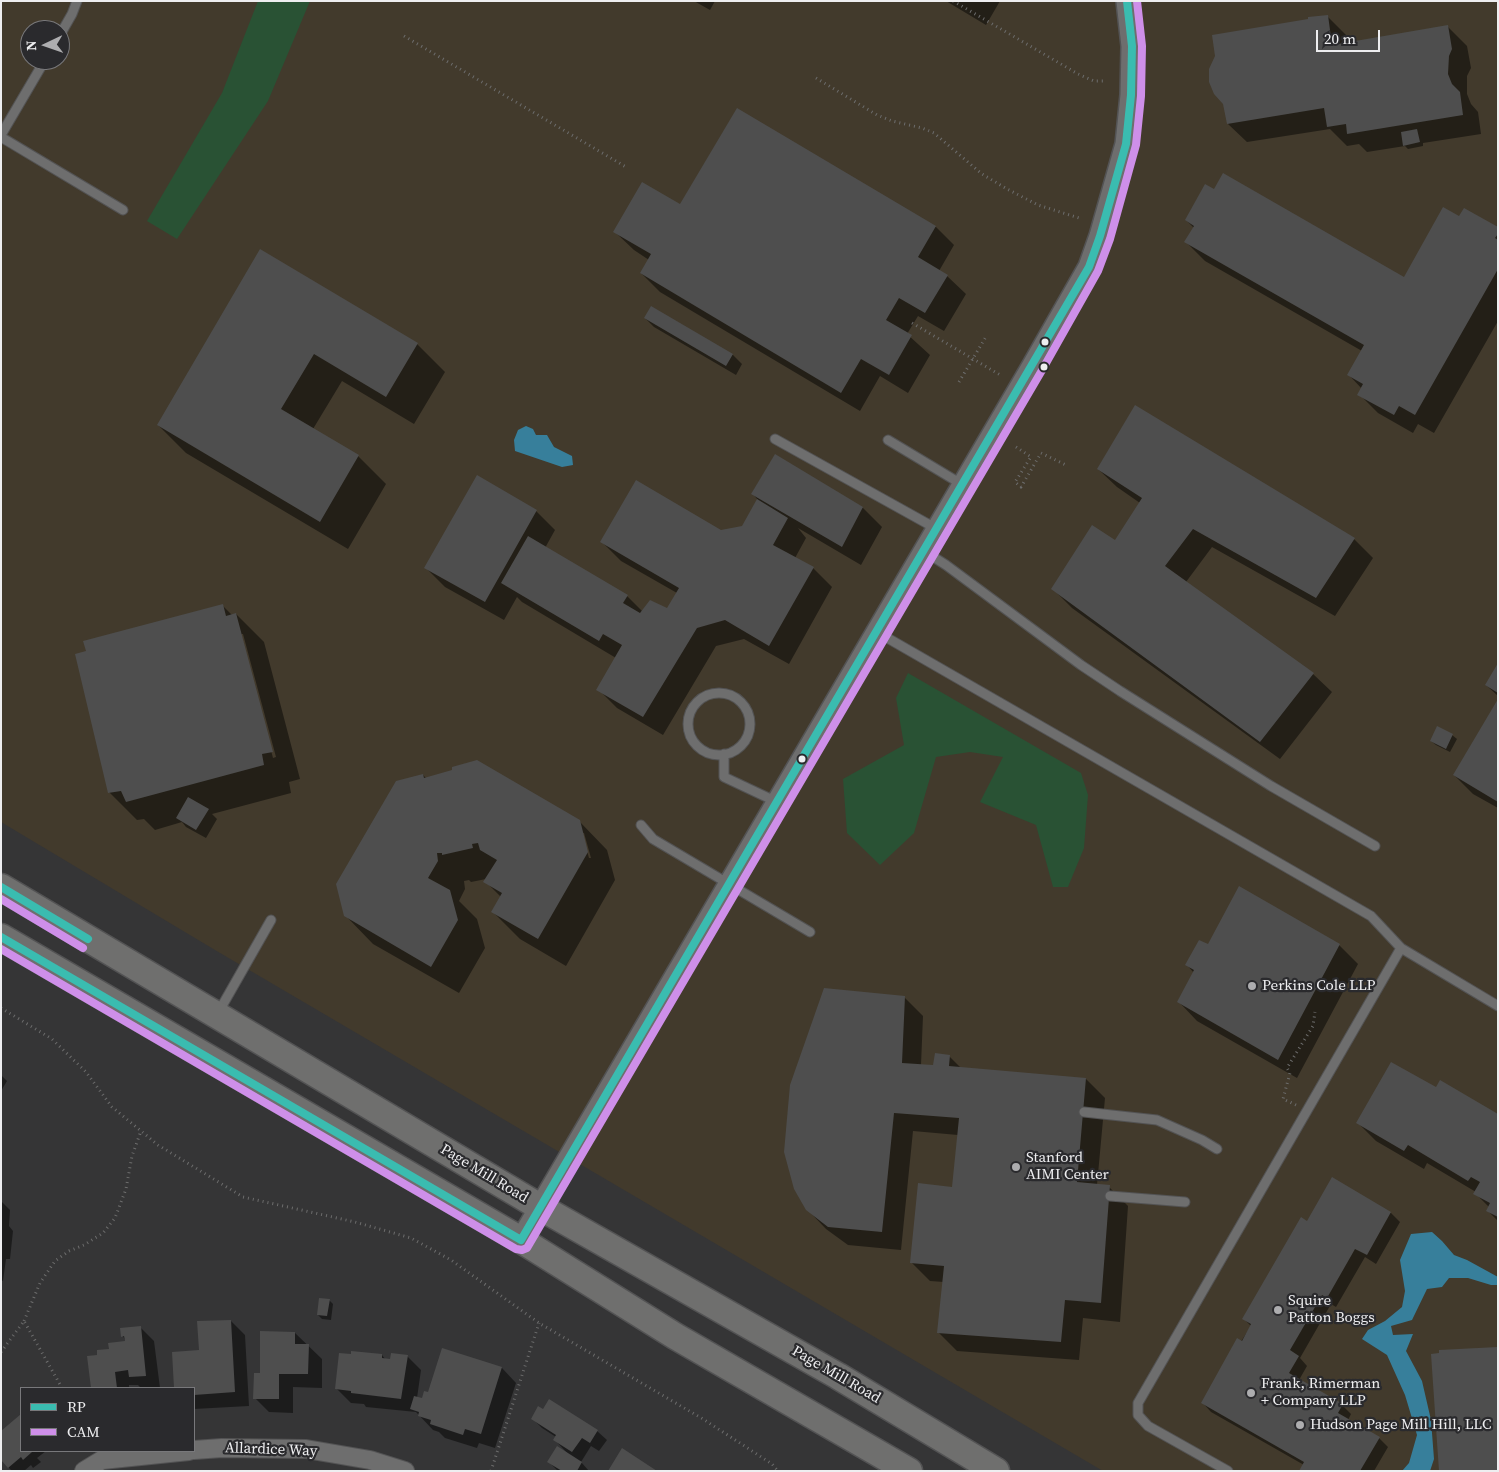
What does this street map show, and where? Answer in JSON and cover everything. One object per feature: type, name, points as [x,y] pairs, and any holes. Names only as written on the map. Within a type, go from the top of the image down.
[{"type":"main road","name":"Page Mill Road","points":[[1,887],[540,1207],[829,1371],[996,1471]]},
{"type":"main road","points":[[1,937],[521,1240],[675,1336],[909,1471]]},
{"type":"street","points":[[521,1240],[1032,367],[1093,258],[1126,144],[1131,95],[1132,46],[1127,1]]},
{"type":"street","name":"Allardice Way","points":[[195,1450],[222,1448],[306,1449],[370,1460],[405,1471]]},
{"type":"street","points":[[84,1471],[102,1460],[179,1452]]},
{"type":"lane","points":[[69,20],[77,1]]},
{"type":"lane","points":[[39,70],[1,136],[123,210]]},
{"type":"lane","points":[[775,438],[937,529]]},
{"type":"lane","points":[[888,440],[963,485]]},
{"type":"lane","points":[[924,551],[946,565],[1081,665],[1120,691],[1270,786],[1375,846]]},
{"type":"lane","points":[[877,632],[1371,916],[1402,948],[1498,1006]]},
{"type":"lane","points":[[717,693],[737,698],[748,714],[750,725],[742,744],[724,754],[708,753],[701,749],[690,736],[688,728],[690,712],[694,705],[707,695],[717,693]]},
{"type":"lane","points":[[724,754],[724,777],[777,802]]},
{"type":"lane","points":[[641,824],[653,839],[810,932]]},
{"type":"lane","points":[[217,1015],[271,920]]},
{"type":"lane","points":[[1228,1471],[1148,1426],[1138,1415],[1138,1403],[1402,948]]},
{"type":"lane","points":[[1084,1112],[1157,1120],[1202,1140],[1217,1149]]},
{"type":"lane","points":[[1110,1196],[1185,1202]]},
{"type":"path","points":[[953,1],[1078,74],[1094,81],[1104,81]]},
{"type":"path","points":[[404,36],[626,167]]},
{"type":"path","points":[[816,78],[877,115],[934,133],[982,174],[1007,189],[1038,205],[1079,218]]},
{"type":"path","points":[[912,323],[1002,376]]},
{"type":"path","points":[[958,382],[987,334]]},
{"type":"path","points":[[1016,447],[1031,457],[1015,482],[1021,487],[1041,453],[1068,466]]},
{"type":"path","points":[[1,1008],[52,1039],[86,1072],[112,1107],[158,1146],[243,1197],[355,1222],[411,1238],[451,1260],[539,1323],[703,1419],[772,1464],[778,1471]]},
{"type":"path","points":[[1301,1107],[1284,1099],[1290,1073],[1287,1068],[1313,1026],[1316,1012]]},
{"type":"path","points":[[1,1352],[24,1321],[40,1283],[55,1261],[69,1251],[84,1245],[103,1233],[116,1218],[126,1189],[132,1156],[142,1131]]},
{"type":"path","points":[[24,1321],[61,1387]]},
{"type":"path","points":[[491,1471],[539,1323]]},
{"type":"shaded area","points":[[1,1],[1498,1],[1498,1471],[1103,1471],[215,950],[1,822]]},
{"type":"green space","points":[[258,1],[310,1],[268,101],[177,239],[147,221],[222,93]]},
{"type":"green space","points":[[908,673],[1081,773],[1088,795],[1084,848],[1068,887],[1053,887],[1036,825],[980,802],[1003,757],[970,752],[936,757],[914,833],[880,865],[847,833],[843,779],[904,745],[896,698]]},
{"type":"water","points":[[526,426],[533,429],[536,435],[547,435],[554,447],[572,456],[573,465],[562,467],[515,451],[514,440],[518,430]]},
{"type":"water","points":[[1432,1232],[1454,1255],[1498,1277],[1498,1285],[1491,1285],[1468,1278],[1449,1278],[1442,1287],[1427,1289],[1412,1320],[1391,1326],[1393,1335],[1413,1334],[1406,1351],[1422,1381],[1431,1420],[1434,1459],[1430,1471],[1402,1471],[1409,1463],[1417,1435],[1405,1395],[1387,1355],[1362,1339],[1368,1330],[1385,1321],[1402,1307],[1405,1291],[1400,1260],[1411,1234]]},
{"type":"building","points":[[1328,15],[1332,45],[1448,25],[1452,49],[1449,56],[1448,74],[1452,84],[1460,92],[1463,115],[1347,134],[1346,124],[1327,127],[1324,108],[1227,124],[1223,104],[1214,94],[1209,82],[1209,69],[1215,56],[1212,35]]},
{"type":"building","points":[[737,108],[936,226],[918,257],[948,275],[925,313],[899,298],[886,320],[912,335],[889,375],[861,359],[841,393],[640,273],[651,254],[613,232],[642,182],[680,204]]},
{"type":"building","points":[[1417,129],[1420,142],[1403,146],[1401,132]]},
{"type":"building","points":[[1223,173],[1404,277],[1443,207],[1459,216],[1464,208],[1498,227],[1498,234],[1495,238],[1498,240],[1498,269],[1415,415],[1399,406],[1394,415],[1357,395],[1363,384],[1347,375],[1364,345],[1184,242],[1194,226],[1185,220],[1205,184],[1214,189]]},
{"type":"building","points":[[260,249],[418,343],[386,397],[314,354],[281,409],[359,455],[320,522],[157,425]]},
{"type":"building","points":[[651,306],[733,354],[726,366],[644,318]]},
{"type":"building","points":[[1135,405],[1355,538],[1316,598],[1193,529],[1165,566],[1314,673],[1260,742],[1051,589],[1092,525],[1115,540],[1142,498],[1097,469]]},
{"type":"building","points":[[775,454],[863,507],[842,547],[751,494]]},
{"type":"building","points":[[477,475],[537,510],[485,602],[424,568]]},
{"type":"building","points":[[636,480],[721,530],[742,526],[757,499],[788,518],[773,545],[814,567],[769,646],[725,620],[697,628],[643,717],[596,690],[622,645],[603,634],[599,641],[501,583],[528,536],[628,595],[623,603],[640,613],[650,600],[667,608],[679,588],[600,542]]},
{"type":"building","points":[[223,604],[226,616],[236,613],[273,752],[262,754],[264,765],[126,802],[121,791],[108,793],[75,654],[86,651],[83,641]]},
{"type":"building","points":[[1498,663],[1498,693],[1485,685]]},
{"type":"building","points":[[1498,699],[1498,802],[1453,775]]},
{"type":"building","points":[[1437,726],[1453,734],[1446,749],[1430,741]]},
{"type":"building","points":[[477,760],[580,820],[588,852],[538,939],[491,912],[502,893],[483,882],[497,860],[480,850],[478,843],[472,844],[473,848],[442,855],[442,853],[437,853],[438,861],[428,878],[450,890],[458,920],[431,967],[344,916],[336,884],[396,781],[423,774],[424,778]]},
{"type":"building","points":[[188,797],[209,809],[196,830],[176,818]]},
{"type":"building","name":"Perkins Cole LLP","points":[[1239,886],[1340,944],[1278,1060],[1177,1002],[1194,970],[1185,965],[1199,940],[1208,944]]},
{"type":"building","name":"Stanford AIMI Center","points":[[824,988],[905,996],[902,1063],[933,1065],[935,1053],[950,1055],[949,1066],[1086,1078],[1077,1182],[1110,1185],[1101,1303],[1065,1300],[1061,1342],[937,1333],[944,1266],[910,1263],[918,1183],[952,1187],[959,1118],[894,1113],[882,1232],[828,1227],[806,1210],[794,1189],[784,1152],[790,1085]]},
{"type":"building","points":[[1391,1062],[1436,1087],[1440,1080],[1498,1114],[1498,1217],[1486,1211],[1490,1203],[1473,1194],[1480,1182],[1471,1177],[1468,1181],[1408,1145],[1404,1151],[1356,1123]]},
{"type":"building","points":[[1332,1177],[1391,1212],[1367,1255],[1355,1249],[1327,1298],[1322,1295],[1290,1350],[1299,1356],[1289,1373],[1343,1404],[1338,1413],[1380,1437],[1360,1471],[1299,1471],[1304,1462],[1201,1403],[1237,1338],[1242,1341],[1251,1324],[1242,1319],[1301,1217],[1307,1221]]},
{"type":"building","points":[[319,1298],[330,1299],[327,1316],[317,1315]]},
{"type":"building","points":[[231,1320],[235,1392],[195,1395],[195,1387],[174,1387],[172,1352],[199,1350],[197,1321]]},
{"type":"building","points":[[141,1326],[146,1376],[129,1377],[128,1370],[115,1372],[117,1387],[91,1387],[87,1356],[97,1355],[97,1350],[109,1349],[108,1343],[125,1341],[124,1336],[121,1337],[120,1328]]},
{"type":"building","points":[[260,1331],[295,1332],[295,1344],[309,1344],[308,1374],[279,1374],[279,1399],[253,1399],[254,1373],[260,1373]]},
{"type":"building","points":[[1498,1347],[1498,1471],[1439,1471],[1431,1354],[1439,1353],[1439,1350]]},
{"type":"building","points":[[442,1348],[502,1367],[481,1434],[465,1429],[463,1435],[430,1424],[431,1420],[418,1416],[419,1412],[410,1409],[414,1396],[422,1398],[424,1391],[428,1392]]},
{"type":"building","points":[[351,1351],[382,1354],[382,1358],[390,1359],[391,1353],[408,1355],[401,1399],[351,1393],[351,1391],[335,1389],[339,1353],[351,1354]]},
{"type":"building","points":[[549,1399],[598,1430],[590,1443],[582,1438],[572,1452],[553,1440],[556,1435],[531,1419],[538,1406],[543,1409]]},
{"type":"building","points":[[20,1415],[20,1452],[32,1452],[23,1460],[21,1457],[8,1468],[1,1460],[1,1431]]},
{"type":"building","points":[[557,1446],[582,1462],[577,1471],[562,1471],[547,1462]]},
{"type":"building","points":[[622,1448],[657,1471],[608,1471]]},
{"type":"transit line","name":"RP","points":[[1,937],[521,1240],[1089,267],[1100,236],[1126,144],[1131,95],[1132,46],[1127,1]]},
{"type":"transit line","name":"CAM","points":[[1,949],[516,1249],[522,1250],[527,1248],[1041,372],[1098,271],[1110,239],[1136,145],[1141,96],[1142,46],[1137,1]]},
{"type":"transit line","name":"RP","points":[[1,887],[88,939]]},
{"type":"transit line","name":"CAM","points":[[1,899],[83,948]]},
{"type":"place","name":"Perkins Cole LLP","points":[[1252,986]]},
{"type":"place","name":"Stanford AIMI Center","points":[[1016,1167]]},
{"type":"place","name":"Squire Patton Boggs","points":[[1278,1310]]},
{"type":"place","name":"Frank, Rimerman + Company LLP","points":[[1251,1393]]},
{"type":"place","name":"Hudson Page Mill Hill, LLC","points":[[1300,1425]]}]
